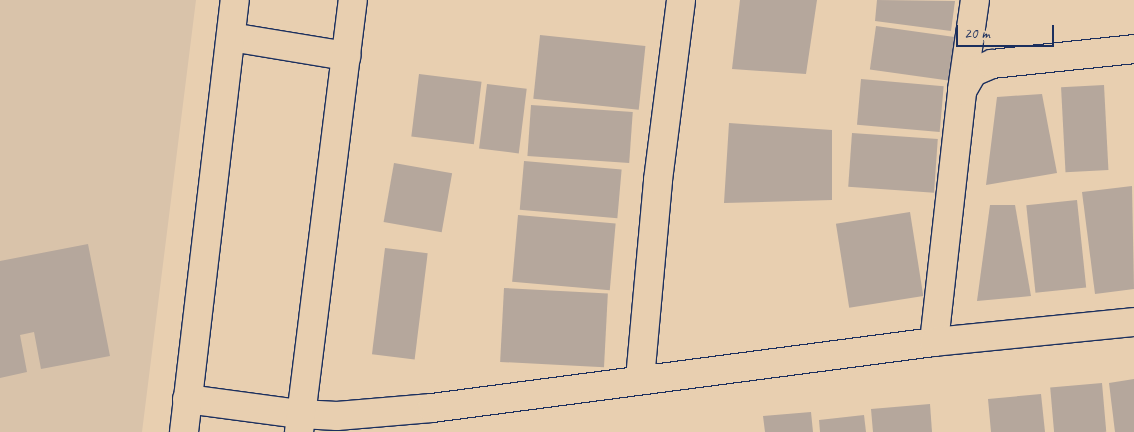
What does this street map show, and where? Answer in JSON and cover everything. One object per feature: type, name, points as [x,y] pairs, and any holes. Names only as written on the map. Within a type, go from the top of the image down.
[{"type":"street","points":[[184,432],[235,0]]},
{"type":"street","points":[[300,423],[353,0]]},
{"type":"street","points":[[640,379],[658,180],[681,0]]},
{"type":"street","points":[[934,342],[962,91],[975,0]]},
{"type":"street","points":[[231,37],[346,56]]},
{"type":"street","points":[[962,91],[972,72],[992,64],[1134,49]]},
{"type":"street","points":[[187,399],[300,423],[337,416],[432,408],[640,379],[934,342],[1134,322]]},
{"type":"shaded area","points":[[0,0],[196,0],[142,432],[0,432]]},
{"type":"building","points":[[740,0],[817,0],[806,74],[732,69]]},
{"type":"building","points":[[877,0],[955,1],[951,31],[875,21]]},
{"type":"building","points":[[876,26],[956,37],[950,81],[870,70]]},
{"type":"building","points":[[540,35],[645,46],[639,110],[533,99]]},
{"type":"building","points":[[419,74],[482,82],[474,144],[411,137]]},
{"type":"building","points":[[861,79],[944,86],[940,132],[857,125]]},
{"type":"building","points":[[487,84],[527,89],[519,153],[479,149]]},
{"type":"building","points":[[1104,85],[1108,170],[1066,172],[1061,87]]},
{"type":"building","points":[[1042,94],[1057,173],[986,185],[997,97]]},
{"type":"building","points":[[531,105],[633,112],[629,163],[527,156]]},
{"type":"building","points":[[729,123],[832,130],[832,200],[724,203]]},
{"type":"building","points":[[852,133],[938,139],[934,193],[848,187]]},
{"type":"building","points":[[524,161],[622,170],[617,218],[520,210]]},
{"type":"building","points":[[394,163],[452,173],[442,232],[384,222]]},
{"type":"building","points":[[1132,186],[1134,289],[1095,294],[1082,192]]},
{"type":"building","points":[[1077,200],[1086,288],[1035,293],[1026,205]]},
{"type":"building","points":[[990,205],[1015,205],[1031,296],[977,301]]},
{"type":"building","points":[[910,212],[923,296],[849,308],[836,224]]},
{"type":"building","points":[[518,215],[616,224],[610,290],[512,282]]},
{"type":"building","points":[[88,244],[110,356],[41,369],[34,332],[20,335],[27,372],[0,378],[0,261]]},
{"type":"building","points":[[385,248],[428,253],[415,359],[372,354]]},
{"type":"building","points":[[504,288],[608,293],[604,367],[500,362]]},
{"type":"building","points":[[1134,379],[1134,432],[1115,432],[1109,383]]},
{"type":"building","points":[[1102,383],[1106,432],[1054,432],[1050,388]]},
{"type":"building","points":[[1041,394],[1045,432],[991,432],[988,399]]},
{"type":"building","points":[[930,404],[932,432],[873,432],[871,409]]},
{"type":"building","points":[[811,412],[813,432],[765,432],[763,416]]},
{"type":"building","points":[[864,415],[866,432],[820,432],[819,420]]}]
